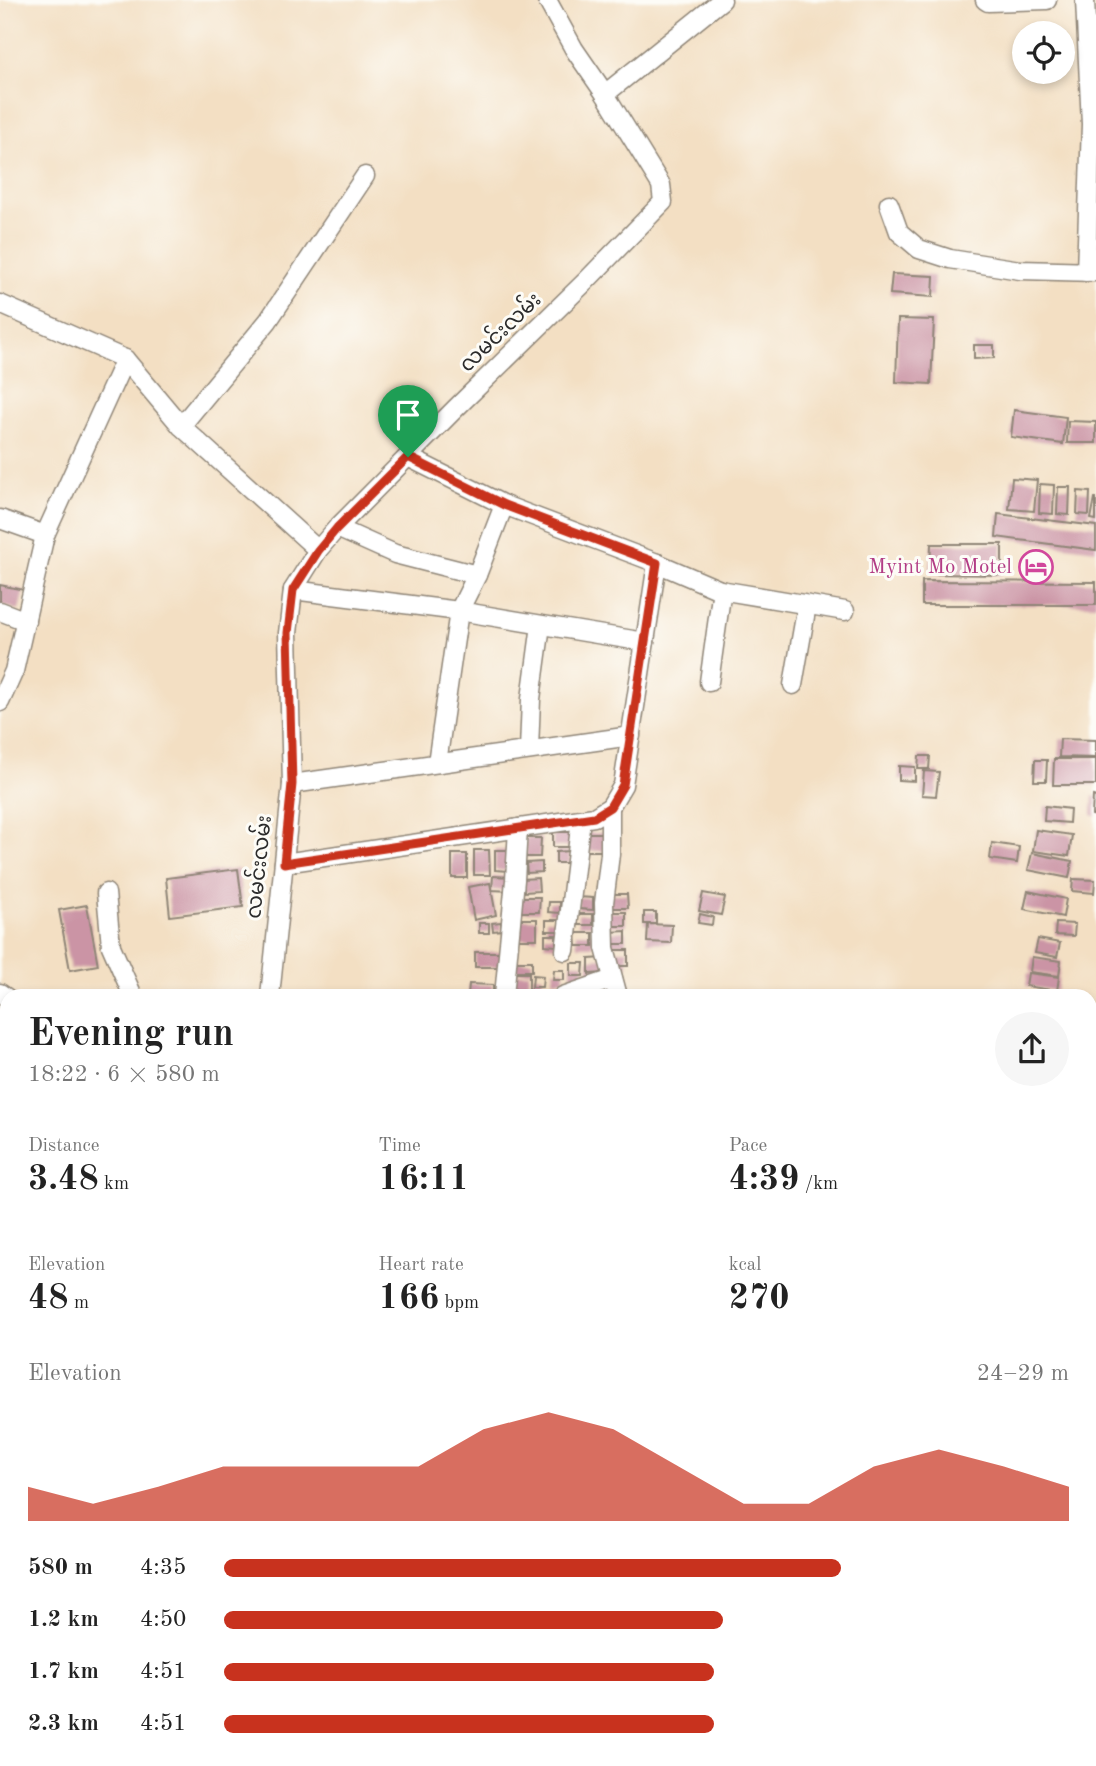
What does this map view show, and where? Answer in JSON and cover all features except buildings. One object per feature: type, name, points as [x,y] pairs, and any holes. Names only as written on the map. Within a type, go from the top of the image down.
[{"type":"street","name":"လမင်းလမ်း","points":[[271,989],[292,784],[288,633],[293,590],[318,551],[337,528],[663,202],[661,185],[574,49],[547,0]]},
{"type":"street","points":[[605,94],[722,0]]},
{"type":"street","points":[[985,0],[1046,0]]},
{"type":"street","points":[[889,204],[899,232],[919,250],[950,260],[1020,271],[1091,272],[1091,124],[1085,0]]},
{"type":"street","points":[[181,426],[268,321],[365,176]]},
{"type":"street","points":[[0,304],[125,359],[181,426],[318,551]]},
{"type":"street","points":[[0,702],[14,671],[45,535],[125,359]]},
{"type":"street","points":[[408,457],[504,505],[720,590],[845,611]]},
{"type":"street","points":[[438,763],[459,611],[477,575],[504,505]]},
{"type":"street","points":[[0,519],[45,535]]},
{"type":"street","points":[[337,528],[395,554],[477,575]]},
{"type":"street","points":[[284,863],[594,817],[610,807],[623,785],[657,563]]},
{"type":"street","points":[[293,590],[459,611],[645,642]]},
{"type":"street","points":[[709,682],[720,590]]},
{"type":"street","points":[[793,685],[807,606]]},
{"type":"street","points":[[0,611],[26,621]]},
{"type":"street","points":[[529,750],[531,699],[541,625]]},
{"type":"street","points":[[292,784],[631,736]]},
{"type":"street","points":[[610,807],[610,854],[604,903],[605,948],[615,988]]},
{"type":"street","points":[[565,951],[582,819]]},
{"type":"street","points":[[505,989],[518,828]]},
{"type":"street","points":[[106,894],[111,947],[130,989]]},
{"type":"place","name":"Myint Mo Motel","points":[[1036,567]]},
{"type":"route","points":[[408,457],[504,505],[657,563],[623,785],[610,807],[594,817],[284,863],[292,784],[288,633],[293,590],[318,551],[337,528],[408,457]]}]
